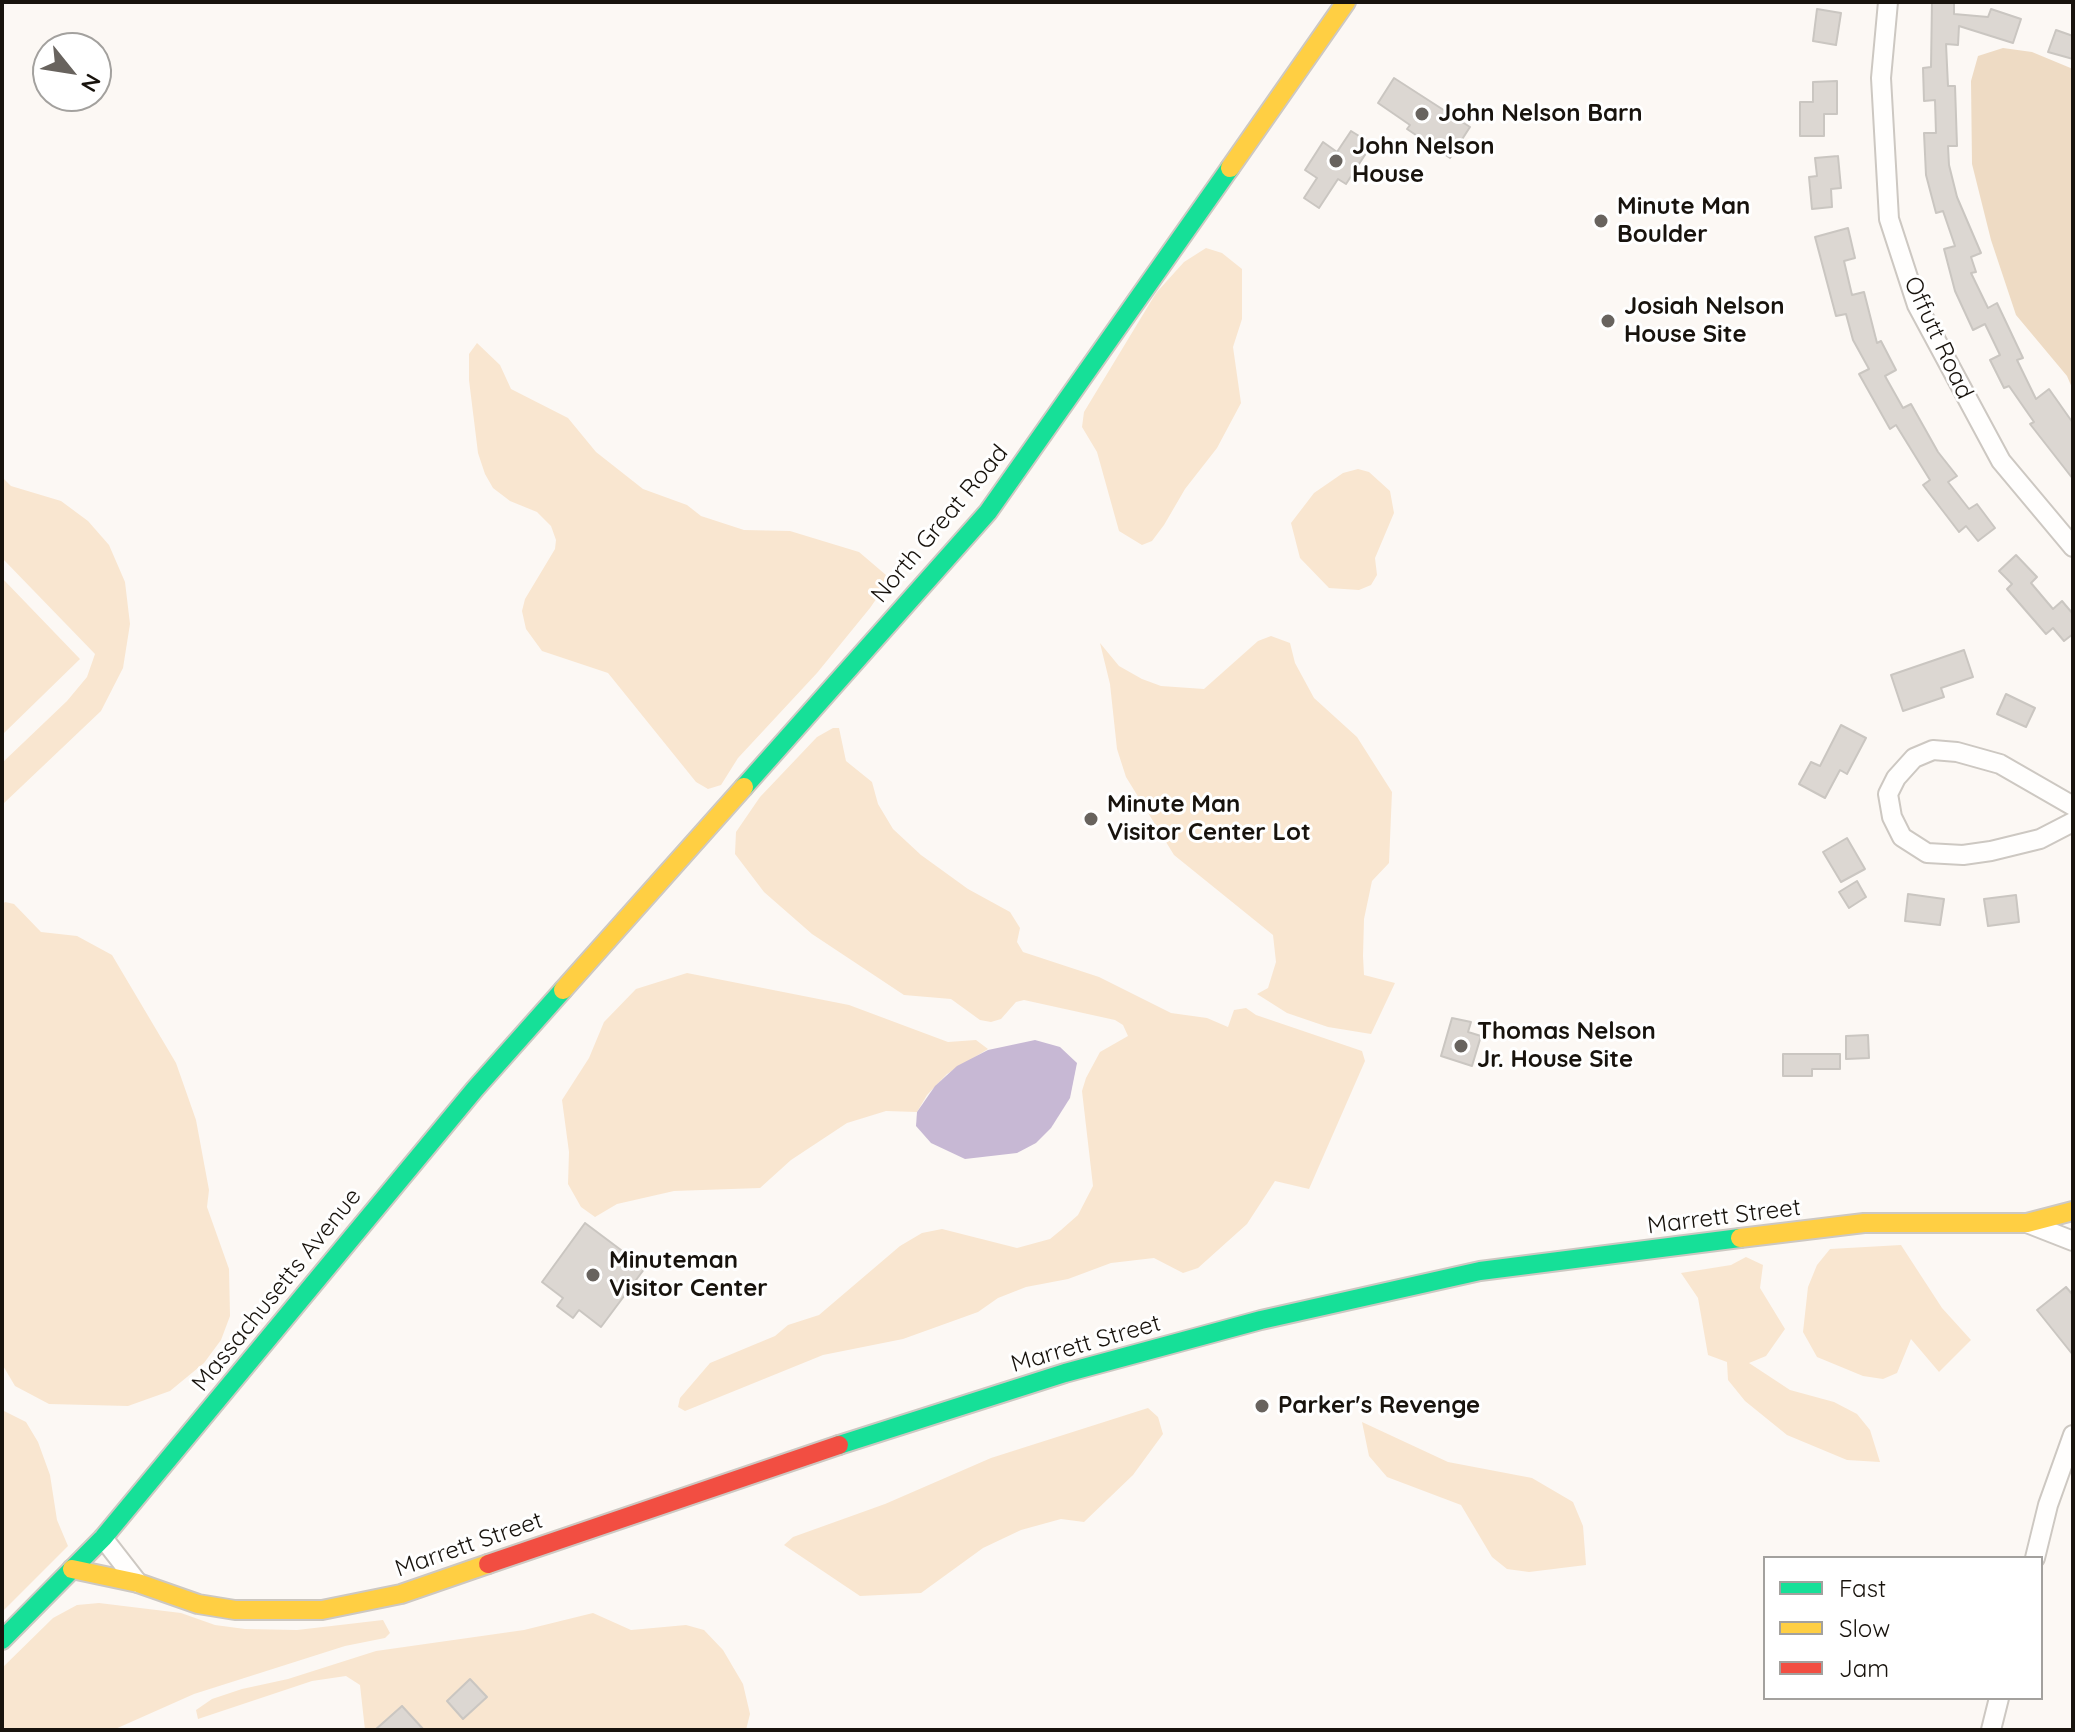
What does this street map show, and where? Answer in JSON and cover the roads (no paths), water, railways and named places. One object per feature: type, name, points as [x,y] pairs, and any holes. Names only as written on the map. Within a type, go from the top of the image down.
[{"type":"main road","name":"North Great Road","points":[[584,966],[988,512],[1346,2]]},
{"type":"main road","name":"Massachusetts Avenue","points":[[2,1640],[103,1538],[397,1181],[584,966]]},
{"type":"main road","name":"Marrett Street","points":[[72,1569],[138,1583],[198,1604],[235,1610],[322,1610],[362,1603],[401,1594],[889,1428],[1065,1373],[1261,1320],[1480,1271],[1864,1223],[2027,1223],[2073,1211]]},
{"type":"street","name":"Offutt Road","points":[[1888,2],[1881,78],[1889,219],[1917,305],[2001,461],[2073,547]]},
{"type":"street","points":[[2073,806],[2000,764],[1957,752],[1933,750],[1914,758],[1896,778],[1888,794],[1892,817],[1902,837],[1927,853],[1963,855],[1991,851],[2040,839],[2073,822]]},
{"type":"street","points":[[2027,1223],[2073,1241]]},
{"type":"street","points":[[2035,1556],[2048,1505],[2073,1435]]},
{"type":"street","points":[[103,1538],[138,1583]]},
{"type":"street","points":[[1991,1730],[1998,1700]]},
{"type":"place","name":"John Nelson Barn","points":[[1422,114]]},
{"type":"place","name":"John Nelson House","points":[[1336,161]]},
{"type":"place","name":"Minute Man Boulder","points":[[1601,221]]},
{"type":"place","name":"Josiah Nelson House Site","points":[[1608,321]]},
{"type":"place","name":"Minute Man Visitor Center Lot","points":[[1091,819]]},
{"type":"place","name":"Thomas Nelson Jr. House Site","points":[[1461,1046]]},
{"type":"place","name":"Minuteman Visitor Center","points":[[593,1275]]},
{"type":"place","name":"Parker's Revenge","points":[[1262,1406]]}]
